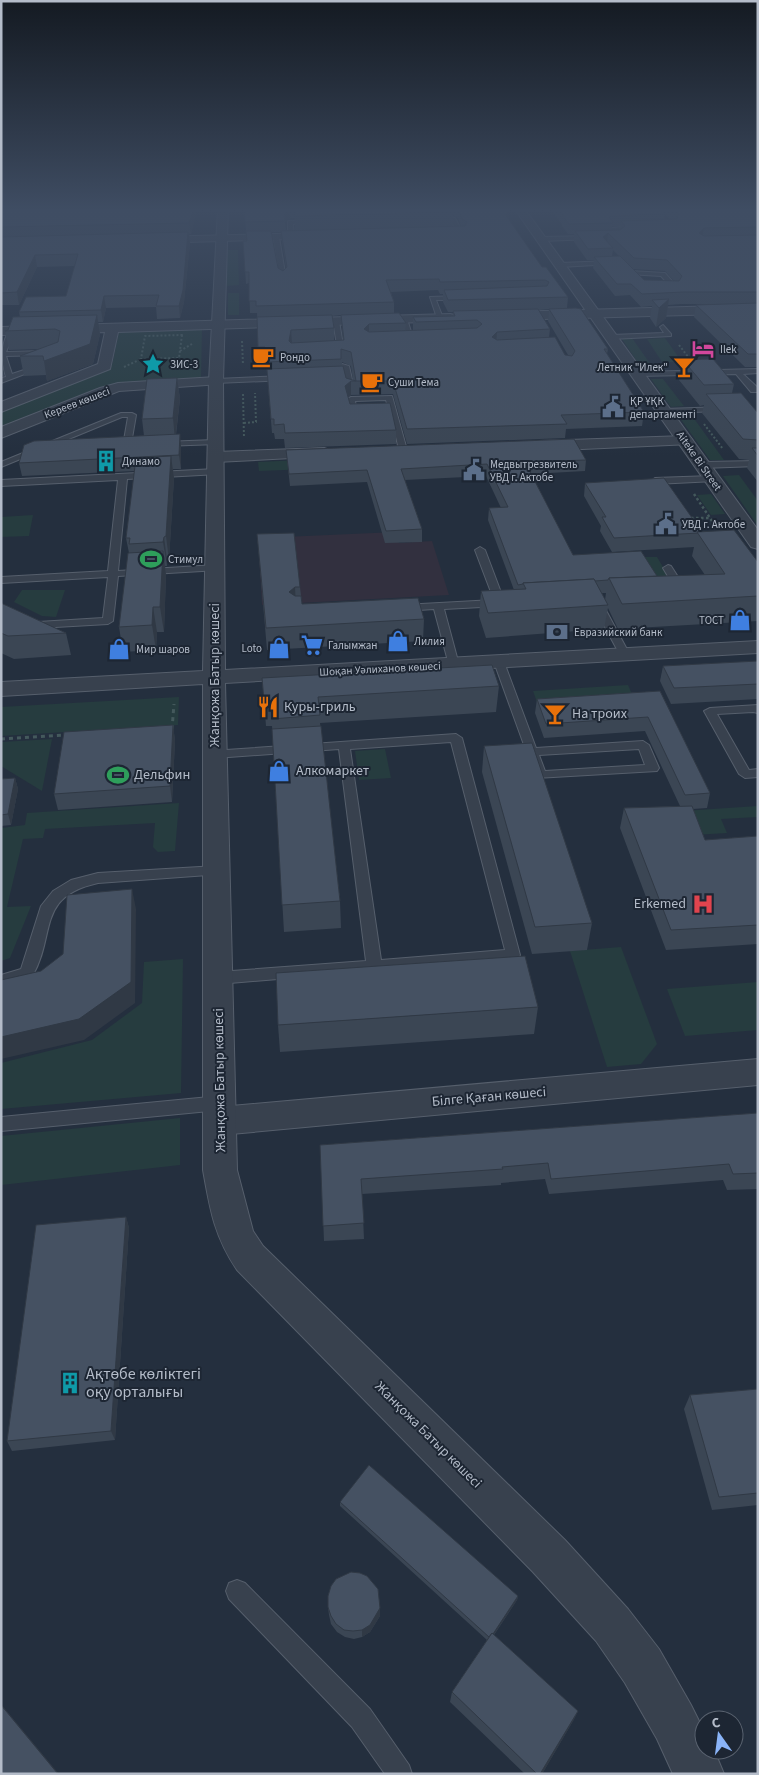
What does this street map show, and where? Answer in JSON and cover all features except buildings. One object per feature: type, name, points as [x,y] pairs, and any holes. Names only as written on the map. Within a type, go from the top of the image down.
[{"type":"street","name":"Жанқожа Батыр көшесі","points":[[220,291],[216,381],[214,678],[220,1170],[237,1239],[250,1258],[549,1556],[612,1625],[642,1666],[674,1722],[699,1774]]},
{"type":"street","name":"Aiteke Bi Street","points":[[578,291],[758,543]]},
{"type":"street","points":[[490,317],[541,318],[595,314],[758,310]]},
{"type":"street","points":[[6,331],[460,318]]},
{"type":"street","name":"Кереев көшесі","points":[[1,407],[105,366],[112,328]]},
{"type":"street","name":"Кереев көшесі","points":[[1,433],[118,387],[216,381]]},
{"type":"street","points":[[27,396],[60,395],[65,398],[66,407]]},
{"type":"street","points":[[522,446],[685,441]]},
{"type":"street","points":[[384,451],[423,450]]},
{"type":"street","points":[[216,457],[344,452]]},
{"type":"street","name":"Шоқан Уәлиханов көшесі","points":[[1,688],[214,678],[758,647]]},
{"type":"street","name":"Білге Қаған көшесі","points":[[220,1112],[758,1072]]},
{"type":"lane","points":[[440,318],[432,298],[469,297]]},
{"type":"lane","points":[[611,337],[669,335],[651,312]]},
{"type":"lane","points":[[404,319],[412,340]]},
{"type":"lane","points":[[331,348],[341,352],[336,321]]},
{"type":"lane","points":[[6,331],[2,354],[10,378]]},
{"type":"lane","points":[[404,340],[422,339]]},
{"type":"lane","points":[[2,354],[59,352]]},
{"type":"lane","points":[[1,381],[49,363]]},
{"type":"lane","points":[[345,366],[352,391]]},
{"type":"lane","points":[[638,374],[758,371]]},
{"type":"lane","points":[[715,372],[721,379]]},
{"type":"lane","points":[[737,372],[754,390],[758,390]]},
{"type":"lane","points":[[338,376],[348,376]]},
{"type":"lane","points":[[216,381],[290,378]]},
{"type":"lane","points":[[394,414],[354,415],[351,399],[389,398],[394,414],[403,450]]},
{"type":"lane","points":[[664,411],[730,409]]},
{"type":"lane","points":[[1,465],[121,415],[132,415],[127,446],[149,445],[216,457]]},
{"type":"lane","points":[[1,483],[123,477],[216,457]]},
{"type":"lane","points":[[657,478],[758,464]]},
{"type":"lane","points":[[38,625],[108,621],[123,477]]},
{"type":"lane","points":[[391,608],[505,603],[480,550]]},
{"type":"lane","points":[[1,580],[216,568]]},
{"type":"lane","points":[[668,568],[684,594],[674,594]]},
{"type":"lane","points":[[595,598],[626,655]]},
{"type":"lane","points":[[438,606],[454,664]]},
{"type":"lane","points":[[499,662],[540,776],[653,768],[642,745],[532,752]]},
{"type":"lane","points":[[758,710],[757,708],[710,711],[745,774],[758,773]]},
{"type":"lane","points":[[215,754],[456,738],[512,955],[218,978]]},
{"type":"lane","points":[[344,745],[374,966]]},
{"type":"lane","points":[[1,981],[27,973],[48,906],[58,894],[76,883],[98,878],[217,871]]},
{"type":"lane","points":[[1,1124],[220,1112]]},
{"type":"lane","points":[[237,1591],[361,1718],[400,1774]]},
{"type":"path","points":[[121,368],[141,359],[179,358],[182,335],[145,336],[141,359]]},
{"type":"path","points":[[180,351],[192,343]]},
{"type":"path","points":[[243,391],[255,391],[256,422],[244,423]]},
{"type":"path","points":[[691,518],[710,518]]},
{"type":"path","points":[[163,729],[173,729],[174,704]]},
{"type":"path","points":[[1,739],[68,735]]},
{"type":"shaded area","points":[[396,532],[399,543],[432,541],[449,595],[262,605],[259,555],[262,554],[261,538]]},
{"type":"green space","points":[[228,293],[239,293],[239,315],[228,315]]},
{"type":"green space","points":[[202,329],[201,379],[122,383],[88,392],[1,426],[1,411],[112,365],[119,332]]},
{"type":"green space","points":[[632,338],[656,372],[644,372],[622,339]]},
{"type":"green space","points":[[665,338],[682,362],[662,362],[647,339]]},
{"type":"green space","points":[[651,379],[663,379],[684,406],[671,407]]},
{"type":"green space","points":[[690,413],[724,460],[710,460],[677,414]]},
{"type":"green space","points":[[386,456],[388,466],[259,471],[258,462]]},
{"type":"green space","points":[[739,475],[758,501],[758,526],[723,476]]},
{"type":"green space","points":[[711,494],[725,514],[711,515],[697,495]]},
{"type":"green space","points":[[33,515],[29,536],[1,537],[1,517]]},
{"type":"green space","points":[[644,557],[657,557],[669,577],[649,579]]},
{"type":"green space","points":[[22,590],[65,590],[56,617],[42,616],[14,602]]},
{"type":"green space","points":[[628,685],[634,699],[538,705],[533,691]]},
{"type":"green space","points":[[179,697],[178,725],[1,736],[1,707]]},
{"type":"green space","points":[[52,739],[42,791],[1,766],[1,742]]},
{"type":"green space","points":[[385,749],[391,778],[359,780],[355,751]]},
{"type":"green space","points":[[179,803],[175,851],[158,852],[153,847],[155,823],[45,829],[43,838],[23,839],[7,907],[31,906],[10,958],[1,961],[1,828],[25,825],[27,813]]},
{"type":"green space","points":[[758,806],[758,817],[721,819],[727,833],[694,835],[683,811]]},
{"type":"green space","points":[[621,947],[657,1044],[641,1064],[607,1067],[570,951]]},
{"type":"green space","points":[[183,959],[181,1093],[1,1109],[1,1063],[92,1040],[142,1003],[144,962]]},
{"type":"green space","points":[[758,982],[758,1030],[685,1036],[667,989]]},
{"type":"green space","points":[[180,1118],[180,1165],[1,1185],[1,1136]]},
{"type":"place","name":"Ilek","points":[[703,349]]},
{"type":"place","name":"Рондо","points":[[263,357]]},
{"type":"place","name":"ЗИС-3","points":[[153,364]]},
{"type":"place","name":"Летник \"Илек\"","points":[[684,367]]},
{"type":"place","name":"Суши Тема","points":[[372,382]]},
{"type":"place","name":"ҚР ҰҚК департаменті","points":[[613,407]]},
{"type":"place","name":"Динамо","points":[[106,461]]},
{"type":"place","name":"Медвытрезвитель УВД г. Актобе","points":[[474,470]]},
{"type":"place","name":"УВД г. Актобе","points":[[666,524]]},
{"type":"place","name":"Стимул","points":[[151,559]]},
{"type":"place","name":"ТОСТ","points":[[740,620]]},
{"type":"place","name":"Евразийский банк","points":[[557,632]]},
{"type":"place","name":"Лилия","points":[[398,641]]},
{"type":"place","name":"Галымжан","points":[[312,645]]},
{"type":"place","name":"Loto","points":[[279,648]]},
{"type":"place","name":"Мир шаров","points":[[119,649]]},
{"type":"place","name":"Куры-гриль","points":[[268,707]]},
{"type":"place","name":"На троих","points":[[555,714]]},
{"type":"place","name":"Алкомаркет","points":[[279,771]]},
{"type":"place","name":"Дельфин","points":[[118,775]]},
{"type":"place","name":"Erkemed","points":[[703,904]]},
{"type":"place","name":"Ақтөбе көліктегі оқу орталығы","points":[[70,1383]]}]
